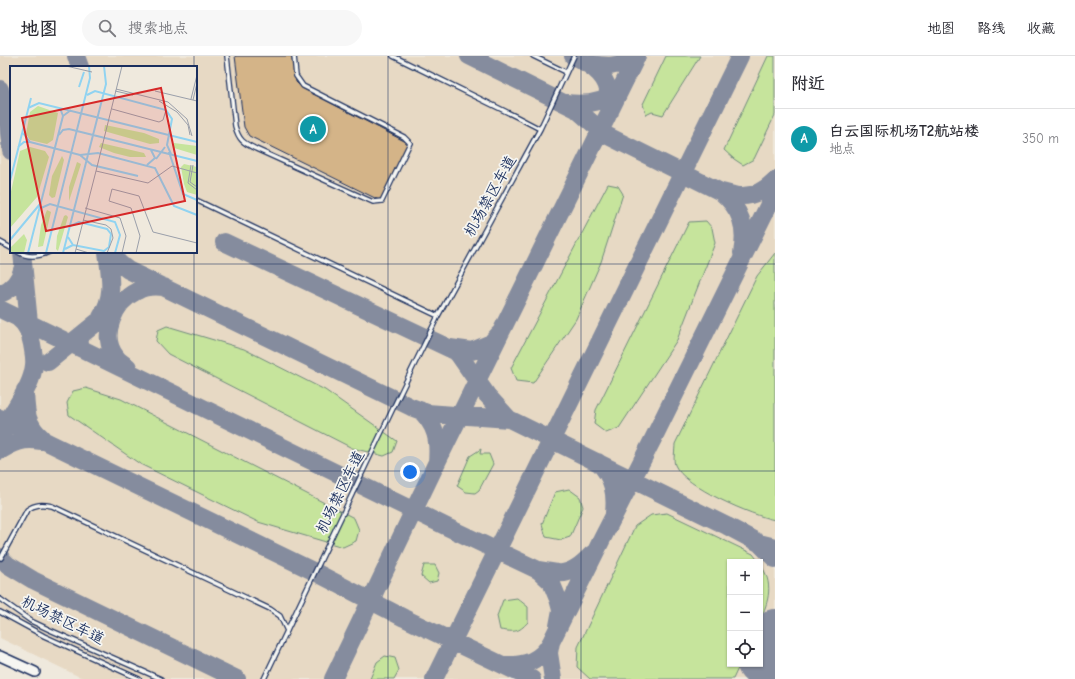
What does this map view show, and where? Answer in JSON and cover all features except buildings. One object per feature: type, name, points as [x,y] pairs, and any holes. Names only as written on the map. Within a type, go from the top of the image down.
[{"type":"street","points":[[0,656],[35,672]]},
{"type":"lane","points":[[227,56],[235,126],[238,136],[242,141],[256,149],[373,202],[378,203],[382,201],[410,143],[404,137],[303,86],[296,76],[294,56]]},
{"type":"lane","points":[[393,56],[540,129]]},
{"type":"lane","points":[[533,56],[566,72]]},
{"type":"lane","name":"机场禁区车道","points":[[264,679],[438,316],[540,129],[574,56]]},
{"type":"lane","points":[[197,200],[438,316]]},
{"type":"lane","points":[[0,242],[10,247]]},
{"type":"lane","points":[[20,253],[39,256],[46,253]]},
{"type":"lane","points":[[1,558],[27,510],[33,505],[44,504],[52,506],[270,609],[280,616],[287,631]]},
{"type":"lane","name":"机场禁区车道","points":[[0,599],[32,621],[50,630],[161,679]]},
{"type":"lane","name":"机场禁区车道","points":[[0,612],[44,636],[139,679]]},
{"type":"shaded area","points":[[0,56],[775,56],[775,679],[84,679],[0,638]]},
{"type":"green space","points":[[666,56],[700,56],[663,115],[652,112],[646,115],[643,104]]},
{"type":"green space","points":[[768,56],[775,56],[775,115],[754,159],[743,165],[724,150]]},
{"type":"green space","points":[[608,184],[618,186],[623,194],[601,262],[576,319],[533,383],[516,381],[511,368]]},
{"type":"green space","points":[[706,221],[712,228],[715,243],[677,340],[619,428],[606,433],[594,424],[596,410],[689,222]]},
{"type":"green space","points":[[775,253],[775,520],[736,507],[705,491],[681,474],[674,463],[674,458],[675,444],[757,276]]},
{"type":"green space","points":[[167,326],[244,349],[325,390],[397,441],[393,452],[384,456],[352,448],[168,354],[156,341],[158,330]]},
{"type":"green space","points":[[86,388],[121,399],[354,518],[359,530],[356,541],[343,547],[258,522],[140,464],[69,415],[67,403],[73,391]]},
{"type":"green space","points":[[481,449],[480,454],[489,454],[493,464],[479,490],[475,493],[466,492],[457,486],[470,456]]},
{"type":"green space","points":[[569,489],[580,497],[583,507],[570,537],[561,540],[546,537],[542,524],[555,492]]},
{"type":"green space","points":[[667,513],[753,554],[757,559],[727,559],[727,667],[739,667],[733,679],[590,679],[577,667],[578,647],[635,526],[651,515]]},
{"type":"green space","points":[[424,565],[435,565],[439,573],[437,581],[429,583],[421,576]]},
{"type":"green space","points":[[763,569],[769,585],[766,606],[763,613]]},
{"type":"green space","points":[[517,598],[528,607],[528,622],[516,631],[500,630],[497,616],[503,600]]},
{"type":"green space","points":[[385,656],[395,658],[399,670],[394,679],[370,679],[377,662]]},
{"type":"taxiway","points":[[76,56],[80,66]]},
{"type":"taxiway","points":[[469,56],[576,109],[606,135],[721,192],[738,196],[750,195],[763,189],[775,180]]},
{"type":"taxiway","points":[[573,56],[595,69],[603,78],[608,90],[610,112]]},
{"type":"taxiway","points":[[588,63],[612,66],[623,63],[635,56]]},
{"type":"taxiway","points":[[333,679],[437,462],[637,56]]},
{"type":"taxiway","points":[[434,679],[740,56]]},
{"type":"taxiway","points":[[0,89],[6,107],[10,142]]},
{"type":"taxiway","points":[[566,103],[593,103],[606,99],[617,91]]},
{"type":"taxiway","points":[[721,192],[728,198],[741,219],[744,235],[742,253]]},
{"type":"taxiway","points":[[551,642],[775,192]]},
{"type":"taxiway","points":[[224,242],[455,351],[487,395],[509,419]]},
{"type":"taxiway","points":[[22,253],[30,333]]},
{"type":"taxiway","points":[[101,317],[110,294],[107,253]]},
{"type":"taxiway","points":[[112,253],[119,263],[128,270],[411,407],[427,413],[509,419],[759,543]]},
{"type":"taxiway","points":[[0,294],[9,290],[15,284],[23,267]]},
{"type":"taxiway","points":[[128,367],[116,357],[111,349],[109,330],[116,311],[129,296],[140,289],[146,287],[164,287]]},
{"type":"taxiway","points":[[48,362],[117,306]]},
{"type":"taxiway","points":[[0,309],[538,570],[551,582],[558,599],[561,610],[558,626]]},
{"type":"taxiway","points":[[0,438],[33,373],[34,360],[29,332],[24,323],[18,318]]},
{"type":"taxiway","points":[[450,348],[472,351],[491,343],[499,334]]},
{"type":"taxiway","points":[[25,390],[26,410],[29,421],[32,427],[42,438]]},
{"type":"taxiway","points":[[420,410],[430,422],[435,433],[437,440],[437,462]]},
{"type":"taxiway","points":[[0,418],[315,572],[404,618],[532,679]]},
{"type":"taxiway","points":[[0,451],[10,445],[24,440],[40,441]]},
{"type":"taxiway","points":[[598,462],[610,479],[614,492],[614,513]]},
{"type":"taxiway","points":[[775,547],[759,543],[775,559]]},
{"type":"taxiway","points":[[538,570],[557,573],[567,572],[576,568],[592,554]]},
{"type":"taxiway","points":[[0,557],[8,565],[33,580],[237,679]]},
{"type":"taxiway","points":[[504,665],[532,661],[542,654],[551,642],[549,653],[553,679]]},
{"type":"runway","points":[[763,657],[775,632]]},
{"type":"place","name":"白云国际机场T2航站楼","points":[[313,129]]}]
